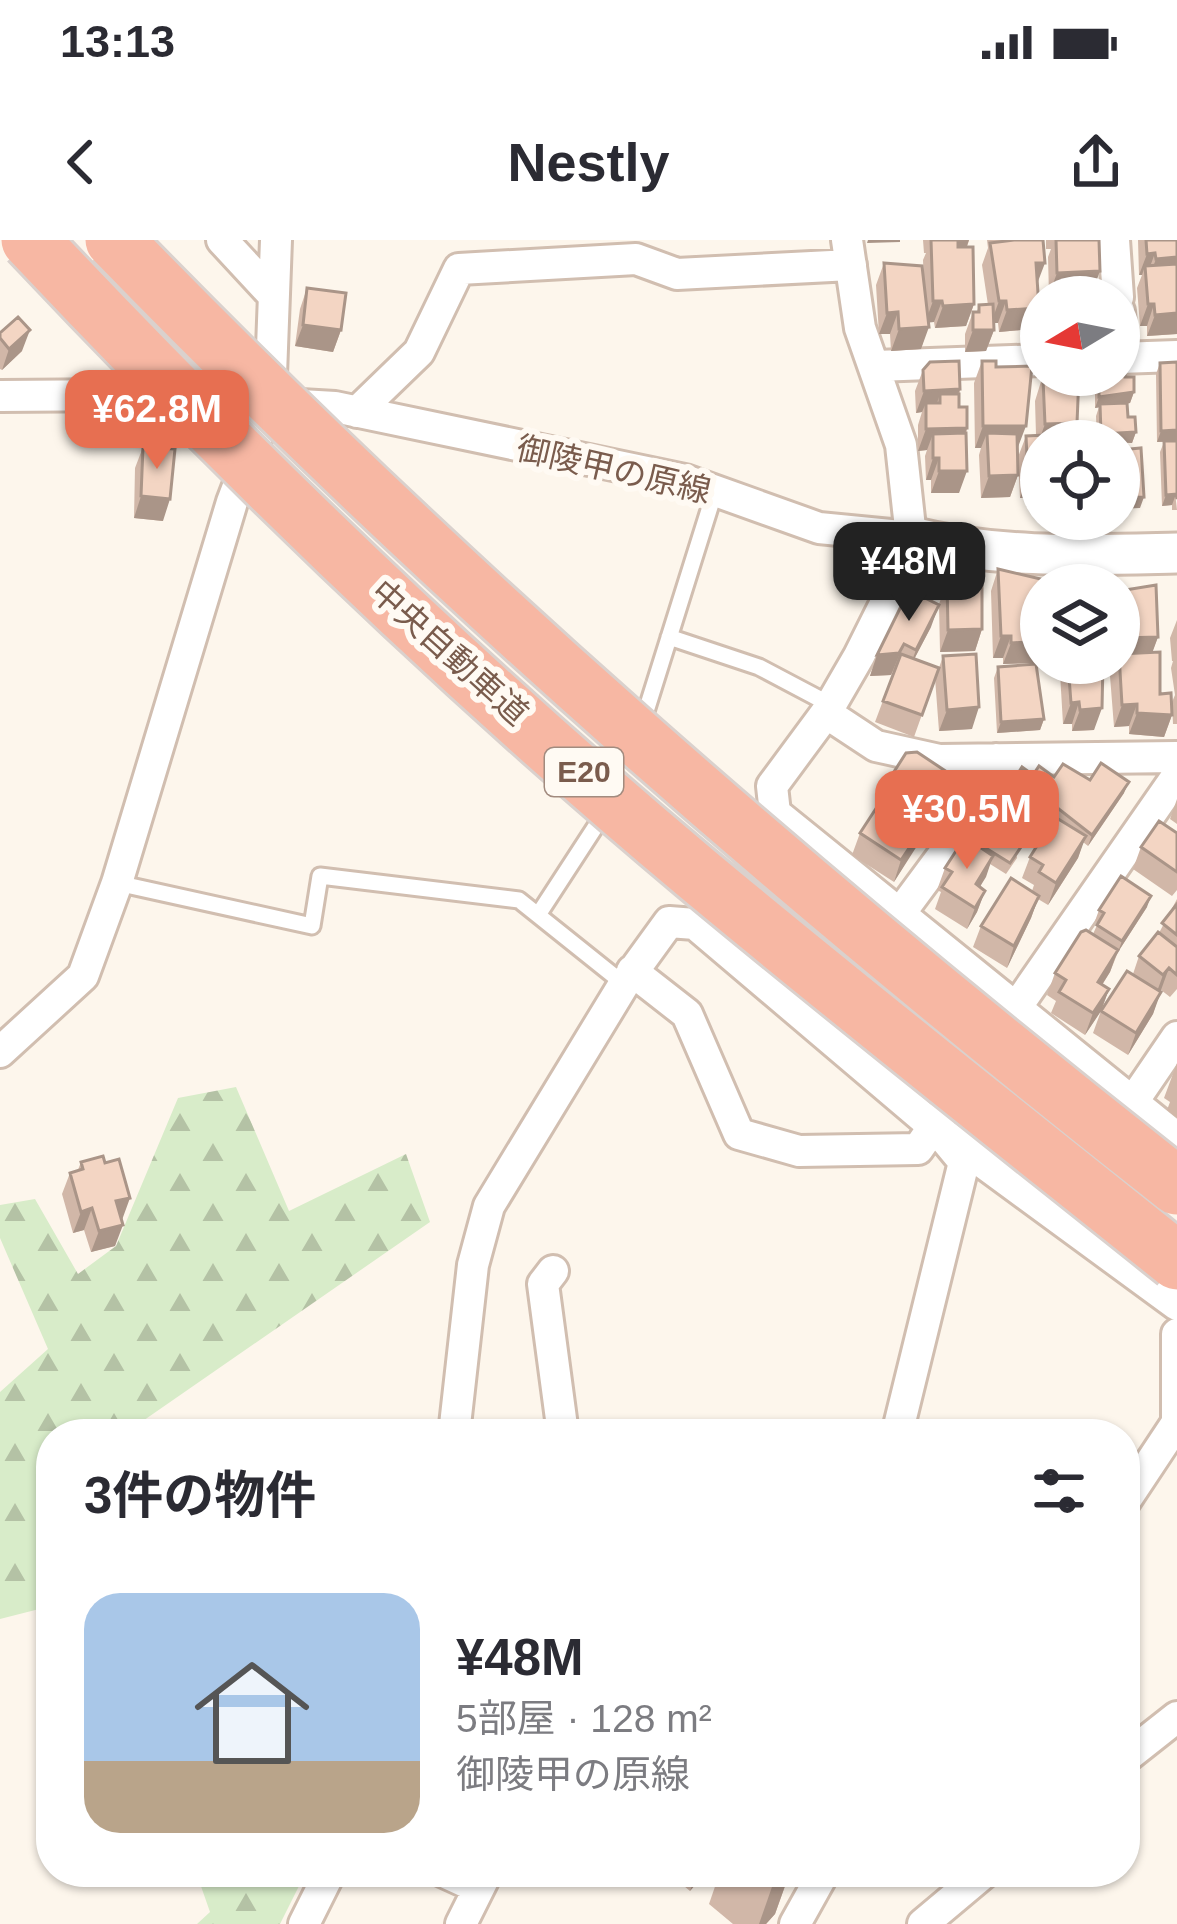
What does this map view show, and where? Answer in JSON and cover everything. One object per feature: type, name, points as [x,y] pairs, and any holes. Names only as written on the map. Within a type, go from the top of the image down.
[{"type":"highway","name":"中央自動車道","points":[[30,240],[131,347],[395,603],[675,855],[1177,1261]]},
{"type":"highway","name":"中央自動車道","points":[[114,240],[437,560],[734,825],[1177,1186]]},
{"type":"street","points":[[222,240],[272,295]]},
{"type":"street","points":[[0,1052],[83,976],[117,883],[232,502],[270,402],[276,240]]},
{"type":"street","points":[[1114,240],[1117,276]]},
{"type":"street","points":[[346,410],[418,352],[459,269],[637,259],[677,274],[849,253],[860,328],[901,445],[911,537],[896,582],[828,709],[772,786],[776,813],[1177,1138]]},
{"type":"street","points":[[1140,357],[1177,356]]},
{"type":"street","points":[[876,366],[1020,362]]},
{"type":"street","name":"御陵甲の原線","points":[[0,396],[126,394],[346,410],[715,490],[819,528],[911,537],[961,550],[1046,556],[1177,553]]},
{"type":"street","points":[[828,709],[876,746],[939,760],[1177,757]]},
{"type":"street","points":[[898,916],[989,793],[996,759]]},
{"type":"street","points":[[628,978],[687,1014],[739,1134],[799,1150],[918,1150],[1177,776]]},
{"type":"street","points":[[695,924],[776,813]]},
{"type":"street","points":[[456,1419],[473,1265],[489,1206],[628,978],[669,922],[695,924],[933,1126],[1177,1305]]},
{"type":"street","points":[[1132,1103],[1177,1037]]},
{"type":"street","points":[[901,1419],[964,1162],[933,1126]]},
{"type":"street","points":[[553,1271],[543,1284],[561,1419]]},
{"type":"street","points":[[1140,1479],[1176,1426],[1177,1334]]},
{"type":"street","points":[[1140,1745],[1177,1717]]},
{"type":"street","points":[[304,1924],[322,1887]]},
{"type":"street","points":[[461,1924],[480,1887]]},
{"type":"street","points":[[801,1920],[817,1887]]},
{"type":"street","points":[[923,1924],[967,1887]]},
{"type":"lane","points":[[629,765],[715,490]]},
{"type":"lane","points":[[669,637],[760,667],[828,709]]},
{"type":"lane","points":[[538,915],[622,786]]},
{"type":"lane","points":[[117,883],[312,926],[320,876],[519,900],[628,978]]},
{"type":"green space","points":[[236,1087],[289,1211],[406,1154],[430,1222],[146,1419],[36,1419],[36,1610],[0,1619],[0,1392],[48,1349],[0,1238],[0,1205],[35,1199],[78,1274],[116,1246],[178,1098]]},
{"type":"green space","points":[[201,1887],[298,1887],[280,1924],[197,1924],[210,1912]]},
{"type":"building","points":[[931,240],[958,240],[958,247],[973,247],[974,304],[943,306],[942,301],[933,301]]},
{"type":"building","points":[[1043,240],[1045,263],[1036,263],[1037,276],[1020,276],[1020,309],[1007,310],[1006,301],[999,301],[990,243]]},
{"type":"building","points":[[1056,240],[1099,240],[1100,271],[1057,273]]},
{"type":"building","points":[[1146,240],[1177,240],[1177,257],[1156,259],[1155,253],[1147,254]]},
{"type":"building","points":[[884,263],[922,266],[929,327],[899,329],[898,312],[887,313]]},
{"type":"building","points":[[1177,264],[1177,313],[1155,315],[1154,304],[1148,304],[1145,266]]},
{"type":"building","points":[[307,288],[346,293],[341,330],[303,325]]},
{"type":"building","points":[[993,304],[994,330],[973,330],[973,312],[979,312],[979,305]]},
{"type":"building","points":[[18,317],[30,330],[9,349],[0,333]]},
{"type":"building","points":[[959,361],[960,389],[924,391],[923,370],[930,362]]},
{"type":"building","points":[[982,361],[996,361],[996,367],[1020,366],[1020,396],[1029,396],[1027,420],[1020,420],[1020,426],[983,426]]},
{"type":"building","points":[[1177,362],[1177,430],[1161,431],[1160,363]]},
{"type":"building","points":[[940,394],[959,394],[959,407],[967,407],[967,428],[926,429],[926,403],[940,403]]},
{"type":"building","points":[[1044,396],[1078,396],[1077,420],[1045,420]]},
{"type":"building","points":[[1127,403],[1128,417],[1135,420],[1101,420],[1100,404]]},
{"type":"building","points":[[966,433],[967,471],[939,471],[939,458],[933,458],[933,434]]},
{"type":"building","points":[[987,433],[1017,434],[1018,475],[989,476]]},
{"type":"building","points":[[1164,441],[1177,441],[1177,499],[1176,494],[1166,495]]},
{"type":"building","points":[[143,447],[175,449],[170,499],[141,496]]},
{"type":"building","points":[[1141,448],[1144,497],[1140,497]]},
{"type":"building","points":[[998,569],[1020,574],[1020,642],[1001,636]]},
{"type":"building","points":[[947,582],[982,582],[982,629],[948,630]]},
{"type":"building","points":[[1156,585],[1158,637],[1140,637],[1140,588]]},
{"type":"building","points":[[909,590],[939,605],[916,650],[904,644],[899,653],[877,655]]},
{"type":"building","points":[[1160,652],[1160,694],[1171,693],[1172,715],[1137,713],[1137,704],[1122,705],[1121,684],[1140,684],[1140,653]]},
{"type":"building","points":[[901,654],[939,668],[922,715],[883,701]]},
{"type":"building","points":[[976,654],[979,707],[947,710],[943,656]]},
{"type":"building","points":[[1020,665],[1020,684],[1039,684],[1044,719],[1001,722],[998,667]]},
{"type":"building","points":[[1070,684],[1103,684],[1102,708],[1080,710],[1079,702],[1071,703]]},
{"type":"building","points":[[917,752],[965,784],[945,814],[890,778],[906,753]]},
{"type":"building","points":[[1101,763],[1129,782],[1092,835],[1046,799],[1050,793],[1017,775],[1022,767],[1033,775],[1039,766],[1054,777],[1063,764],[1090,780]]},
{"type":"building","points":[[890,787],[932,814],[901,860],[860,833]]},
{"type":"building","points":[[999,793],[1034,809],[1013,842],[1021,847],[1010,863],[966,838]]},
{"type":"building","points":[[1055,817],[1086,836],[1056,883],[1039,872],[1043,865],[1030,857]]},
{"type":"building","points":[[1159,821],[1177,833],[1177,872],[1141,847]]},
{"type":"building","points":[[965,837],[993,856],[976,884],[985,891],[975,908],[942,887],[952,872],[945,868]]},
{"type":"building","points":[[1121,876],[1151,896],[1122,941],[1097,925],[1104,913],[1099,910]]},
{"type":"building","points":[[1011,878],[1039,896],[1014,946],[981,926]]},
{"type":"building","points":[[1177,904],[1177,935],[1162,923]]},
{"type":"building","points":[[1086,930],[1118,950],[1098,982],[1109,989],[1093,1013],[1059,992],[1066,980],[1055,973]]},
{"type":"building","points":[[1158,932],[1177,947],[1177,975],[1169,968],[1163,975],[1139,956]]},
{"type":"building","points":[[1127,971],[1161,992],[1136,1033],[1101,1011]]},
{"type":"building","points":[[103,1156],[105,1163],[119,1159],[130,1198],[116,1201],[123,1225],[99,1231],[92,1208],[81,1212],[70,1173],[83,1169],[81,1162]]}]
